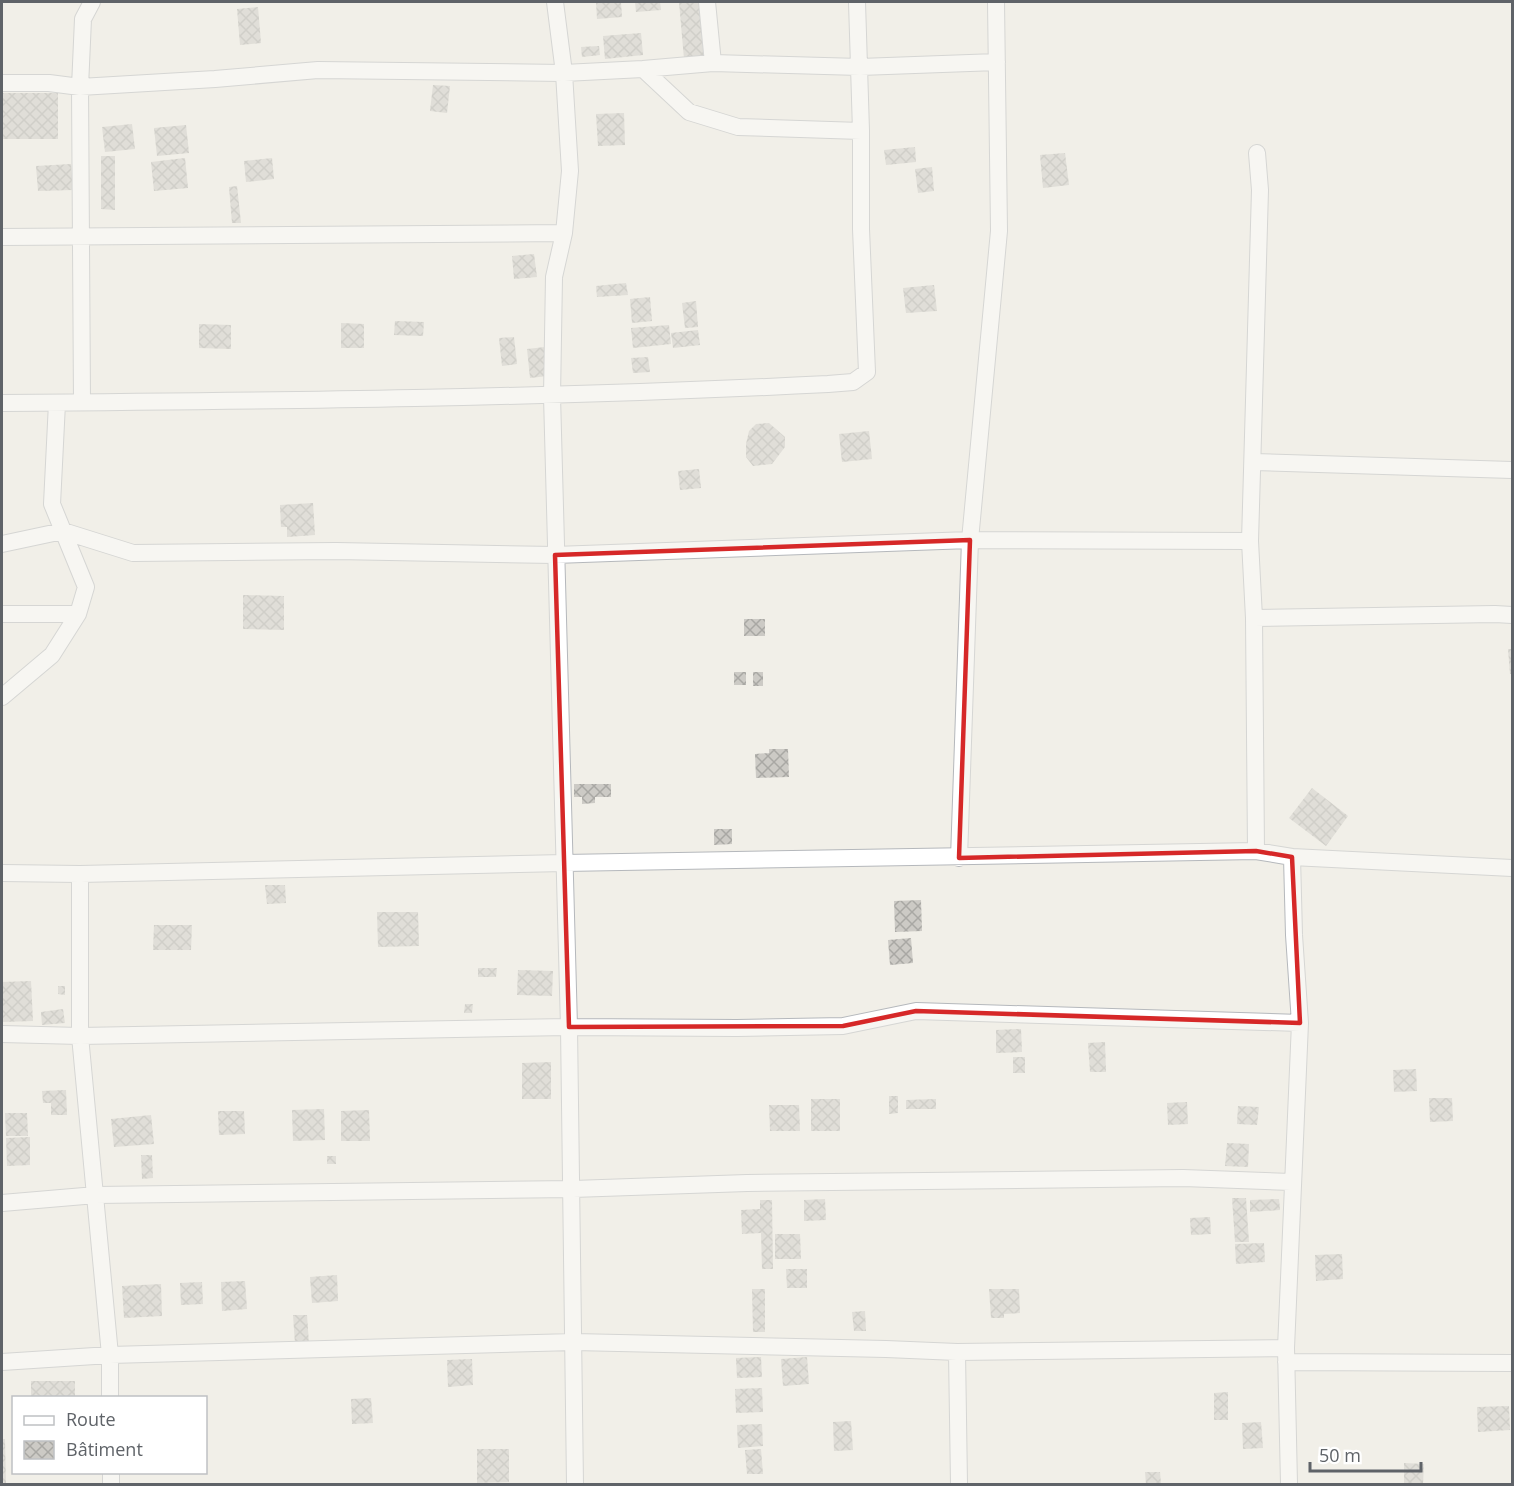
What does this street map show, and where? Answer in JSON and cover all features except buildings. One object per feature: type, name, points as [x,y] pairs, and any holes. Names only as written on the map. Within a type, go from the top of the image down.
[{"type":"street","points":[[82,402],[80,87],[83,19],[92,2]]},
{"type":"street","points":[[555,2],[564,73],[570,171],[564,233],[554,277],[552,396],[573,1189],[575,1485]]},
{"type":"street","points":[[707,2],[713,63]]},
{"type":"street","points":[[2,403],[552,396],[853,381],[867,372],[861,229],[860,67],[857,2]]},
{"type":"street","points":[[959,858],[970,540],[999,231],[996,2]]},
{"type":"street","points":[[2,83],[49,82],[80,87],[318,70],[564,73],[713,63],[860,67],[997,62]]},
{"type":"street","points":[[643,69],[689,112],[738,128],[861,131]]},
{"type":"street","points":[[1256,851],[1254,618],[1250,541],[1260,190],[1257,153]]},
{"type":"street","points":[[2,237],[564,233]]},
{"type":"street","points":[[2,697],[52,655],[78,614],[86,587],[52,504],[57,403]]},
{"type":"street","points":[[1253,462],[1512,470]]},
{"type":"street","points":[[2,544],[63,531],[133,553],[347,551],[555,555],[970,540],[1250,541]]},
{"type":"street","points":[[2,614],[78,614]]},
{"type":"street","points":[[1254,618],[1512,615]]},
{"type":"street","points":[[2,873],[80,874],[1256,851],[1292,857],[1512,868]]},
{"type":"street","points":[[1289,1485],[1286,1355],[1291,1182],[1300,1023],[1292,857]]},
{"type":"street","points":[[80,874],[81,1036],[110,1355],[110,1396]]},
{"type":"street","points":[[2,1034],[81,1036],[569,1027],[843,1026],[916,1011],[1300,1023]]},
{"type":"street","points":[[2,1203],[96,1195],[573,1189],[747,1183],[1183,1178],[1291,1182]]},
{"type":"street","points":[[2,1362],[110,1355],[574,1342],[957,1352],[1286,1355],[1512,1363]]},
{"type":"street","points":[[957,1352],[959,1485]]},
{"type":"highlighted area","points":[[970,540],[959,858],[1256,851],[1292,857],[1300,1023],[916,1011],[843,1026],[569,1027],[555,555]]}]
